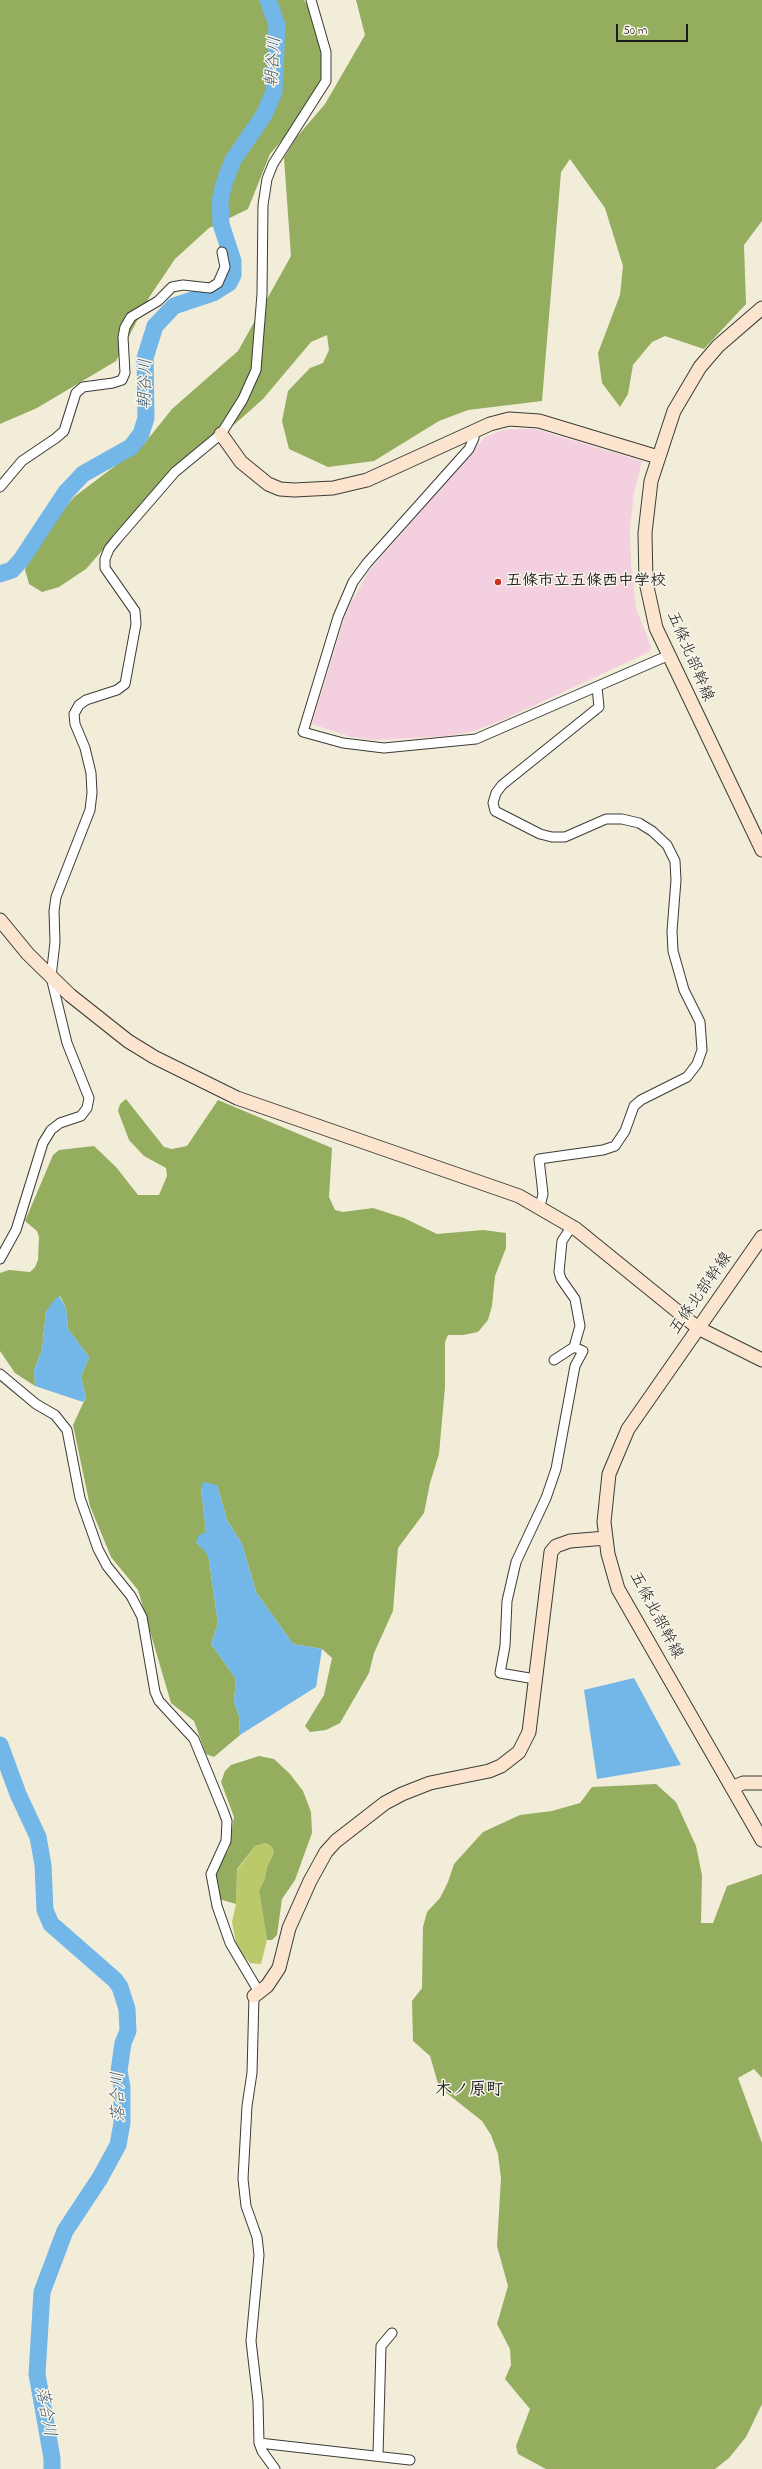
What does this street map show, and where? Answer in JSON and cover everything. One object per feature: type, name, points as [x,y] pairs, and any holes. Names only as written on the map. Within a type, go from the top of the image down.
[{"type":"street","points":[[0,1259],[16,1230],[43,1143],[51,1130],[60,1124],[81,1116],[87,1108],[89,1098],[68,1043],[51,977],[55,942],[54,911],[56,896],[90,810],[92,792],[91,773],[85,748],[75,724],[74,714],[79,705],[86,700],[117,690],[125,684],[136,624],[135,611],[105,568],[105,559],[108,549],[175,472],[221,434],[243,399],[256,370],[262,294],[263,205],[267,179],[273,164],[326,81],[326,52],[310,0]]},
{"type":"street","points":[[0,487],[22,461],[56,438],[64,430],[76,393],[92,385],[113,384],[122,380],[125,373],[123,338],[125,327],[131,318],[158,301],[172,287],[183,286],[210,288],[218,283],[225,267],[222,252]]},
{"type":"street","name":"五條北部幹線","points":[[762,308],[723,341],[700,367],[674,411],[651,481],[647,510],[645,559],[649,604],[656,628],[667,656],[762,850]]},
{"type":"street","points":[[221,434],[241,462],[268,484],[280,489],[294,490],[333,488],[367,480],[499,421],[528,419],[658,457]]},
{"type":"street","points":[[474,431],[474,438],[470,449],[367,563],[353,582],[338,617],[303,732],[355,745],[384,748],[458,742],[476,739],[500,730],[667,656]]},
{"type":"street","points":[[540,1206],[543,1194],[539,1159],[603,1150],[615,1146],[623,1135],[634,1106],[641,1100],[687,1077],[697,1064],[702,1050],[700,1022],[684,990],[673,951],[672,931],[676,874],[675,861],[667,845],[652,831],[639,823],[622,819],[606,819],[565,837],[552,837],[540,834],[495,811],[493,804],[496,793],[502,785],[599,707],[597,687]]},
{"type":"street","points":[[0,920],[51,977],[70,995],[128,1041],[154,1058],[237,1098],[493,1185],[540,1206],[572,1226],[698,1328],[762,1360]]},
{"type":"street","points":[[554,1360],[574,1347],[580,1326],[579,1310],[559,1272],[562,1241],[572,1226]]},
{"type":"street","name":"五條北部幹線","points":[[762,1237],[628,1429],[614,1458],[606,1488],[604,1522],[613,1571],[625,1601],[762,1840]]},
{"type":"street","points":[[535,1680],[500,1673],[505,1646],[509,1584],[556,1469],[575,1366],[583,1351],[574,1347]]},
{"type":"street","points":[[0,1374],[36,1404],[55,1415],[68,1430],[80,1498],[98,1549],[107,1566],[131,1596],[142,1617],[157,1697],[165,1710],[194,1739],[227,1821],[226,1841],[211,1874],[217,1906],[230,1943],[256,1994],[252,2073],[247,2106],[243,2179],[246,2206],[257,2237],[259,2255],[251,2341],[258,2401],[259,2443],[275,2469]]},
{"type":"street","points":[[256,1994],[267,1986],[279,1968],[289,1928],[310,1881],[331,1847],[347,1832],[402,1794],[430,1783],[489,1771],[501,1766],[512,1759],[525,1743],[529,1732],[551,1552],[556,1546],[570,1541],[606,1538]]},
{"type":"street","points":[[732,1788],[743,1783],[762,1783]]},
{"type":"street","points":[[378,2455],[381,2346],[392,2334]]},
{"type":"street","points":[[259,2443],[378,2455],[410,2460]]},
{"type":"shaded area","name":"五條市立五條西中学校","points":[[506,429],[535,429],[642,461],[634,493],[630,529],[631,564],[636,608],[651,647],[649,652],[503,720],[471,732],[447,736],[375,740],[351,737],[312,724],[346,612],[369,571],[485,437]]},
{"type":"green space","points":[[0,0],[304,0],[319,23],[324,58],[320,85],[306,113],[270,154],[248,209],[209,228],[175,259],[150,296],[116,361],[37,408],[0,424]]},
{"type":"green space","points":[[356,0],[762,0],[762,221],[744,245],[746,304],[704,349],[665,336],[652,342],[633,365],[628,394],[620,407],[602,383],[598,353],[620,295],[623,266],[605,208],[570,159],[561,172],[542,401],[468,410],[439,421],[374,461],[328,467],[289,449],[282,421],[288,391],[310,368],[323,363],[329,350],[327,335],[311,342],[263,399],[136,512],[86,569],[59,587],[42,592],[29,584],[25,570],[29,556],[46,532],[74,497],[144,444],[172,409],[238,351],[291,256],[284,158],[296,138],[325,104],[365,35]]},
{"type":"green space","points":[[126,1099],[164,1147],[172,1149],[187,1146],[218,1100],[332,1148],[329,1197],[335,1210],[343,1212],[373,1208],[404,1218],[437,1234],[483,1230],[506,1233],[506,1248],[495,1276],[492,1306],[488,1320],[478,1332],[463,1335],[448,1335],[445,1342],[445,1387],[439,1454],[430,1483],[424,1513],[398,1548],[393,1611],[374,1653],[369,1673],[340,1723],[326,1730],[310,1732],[305,1726],[324,1695],[332,1658],[322,1649],[293,1644],[256,1592],[242,1544],[227,1520],[217,1485],[201,1489],[206,1532],[196,1542],[207,1553],[209,1560],[218,1624],[211,1644],[236,1679],[234,1702],[239,1716],[240,1735],[214,1757],[206,1754],[194,1721],[171,1703],[138,1590],[111,1557],[90,1506],[73,1425],[86,1397],[81,1377],[89,1357],[68,1329],[66,1308],[60,1296],[46,1312],[42,1350],[34,1370],[35,1386],[15,1373],[0,1351],[0,1273],[9,1270],[30,1272],[35,1267],[38,1260],[39,1237],[37,1231],[25,1221],[53,1155],[59,1150],[94,1146],[116,1167],[138,1195],[159,1195],[167,1176],[166,1168],[144,1156],[129,1140],[118,1111],[120,1104]]},
{"type":"green space","points":[[259,1756],[274,1759],[290,1774],[303,1791],[311,1812],[312,1833],[295,1880],[282,1899],[277,1935],[272,1940],[267,1940],[259,1891],[265,1878],[267,1867],[274,1853],[272,1847],[266,1843],[255,1846],[237,1869],[236,1904],[219,1899],[214,1873],[229,1849],[234,1817],[221,1782],[225,1771],[231,1765]]},
{"type":"green space","points":[[656,1784],[676,1802],[696,1846],[702,1875],[701,1923],[713,1923],[727,1886],[762,1874],[762,2078],[754,2069],[738,2078],[762,2143],[762,2404],[746,2437],[729,2458],[715,2469],[546,2469],[518,2454],[516,2446],[530,2409],[505,2379],[511,2365],[510,2349],[497,2324],[508,2286],[497,2246],[501,2178],[498,2154],[491,2135],[482,2121],[439,2087],[430,2056],[413,2041],[412,2001],[422,1988],[423,1927],[427,1912],[440,1898],[448,1882],[454,1864],[483,1832],[520,1815],[552,1811],[580,1803],[592,1787]]},
{"type":"green space","points":[[266,1843],[272,1847],[274,1853],[267,1867],[265,1878],[259,1891],[267,1940],[261,1964],[250,1963],[237,1948],[232,1922],[236,1904],[237,1870],[255,1846]]},
{"type":"water","points":[[59,1296],[66,1308],[68,1329],[89,1357],[81,1377],[86,1397],[83,1402],[35,1386],[34,1370],[42,1350],[46,1312],[54,1300]]},
{"type":"water","points":[[203,1482],[217,1485],[227,1520],[242,1544],[256,1592],[293,1644],[322,1649],[316,1687],[240,1735],[239,1716],[234,1702],[236,1679],[211,1644],[218,1624],[209,1560],[206,1553],[196,1542],[199,1535],[206,1532],[201,1489]]},
{"type":"water","points":[[634,1678],[681,1765],[597,1779],[584,1690]]},
{"type":"waterway","name":"朝谷川","points":[[0,574],[12,570],[21,560],[66,492],[83,474],[131,447],[141,434],[146,418],[145,358],[155,326],[174,306],[213,293],[229,283],[233,275],[233,261],[221,224],[220,201],[224,184],[233,160],[264,115],[274,92],[277,25],[268,0]]},
{"type":"waterway","name":"落合川","points":[[0,1745],[18,1794],[38,1837],[43,1865],[45,1910],[51,1924],[115,1980],[120,1987],[127,2009],[128,2031],[123,2043],[119,2071],[122,2087],[122,2123],[118,2145],[100,2178],[65,2231],[42,2292],[37,2374],[52,2458],[52,2469]]},
{"type":"place","name":"五條市立五條西中学校","points":[[498,582]]},
{"type":"district","name":"木ノ原町","points":[[469,2091]]}]
